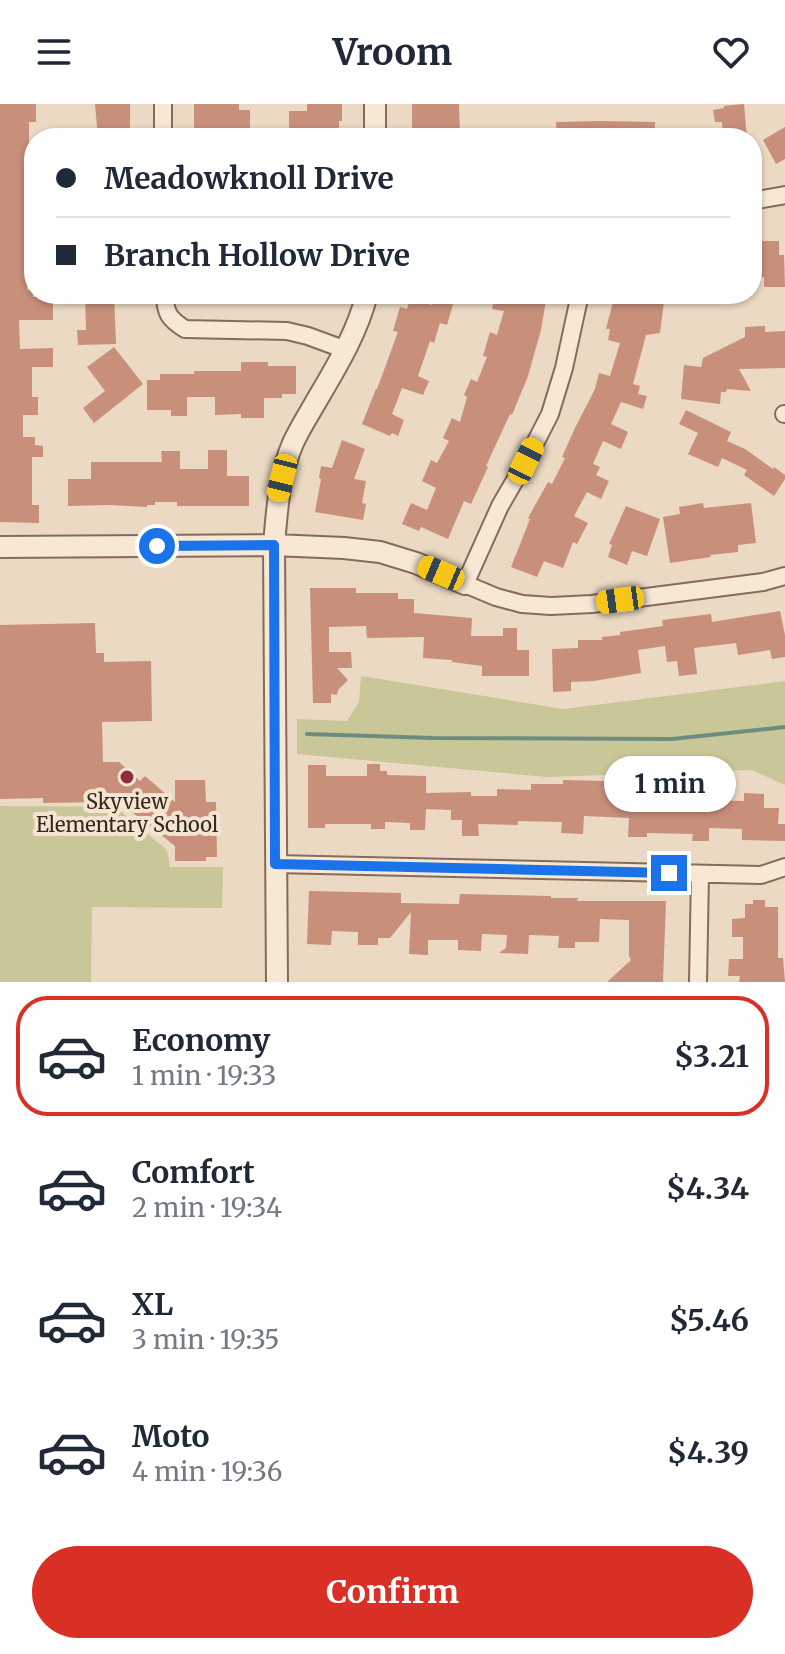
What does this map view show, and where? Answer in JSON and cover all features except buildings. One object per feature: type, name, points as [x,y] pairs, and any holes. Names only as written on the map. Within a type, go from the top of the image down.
[{"type":"street","points":[[163,104],[163,128]]},
{"type":"street","points":[[375,104],[375,128]]},
{"type":"street","points":[[762,199],[785,195]]},
{"type":"street","points":[[165,304],[173,321],[185,329],[287,331],[346,350]]},
{"type":"street","points":[[277,982],[274,545],[278,496],[294,440],[346,350],[364,304]]},
{"type":"street","points":[[465,584],[500,506],[550,414],[578,304]]},
{"type":"street","points":[[0,547],[274,545],[344,548],[380,552],[416,563],[509,601],[551,606],[592,604],[763,582],[785,576]]},
{"type":"street","points":[[275,864],[761,875],[785,867]]},
{"type":"street","points":[[698,982],[700,874]]},
{"type":"shaded area","points":[[361,676],[563,709],[785,681],[785,785],[752,770],[547,777],[297,754],[297,719],[347,721],[359,702]]},
{"type":"shaded area","points":[[0,806],[115,807],[167,850],[170,867],[223,867],[222,908],[92,907],[91,982],[0,982]]},
{"type":"waterway","points":[[307,734],[672,739],[785,727]]},
{"type":"place","name":"Skyview Elementary School","points":[[127,777]]},
{"type":"route","points":[[157,546],[274,545],[275,864],[669,873]]}]
